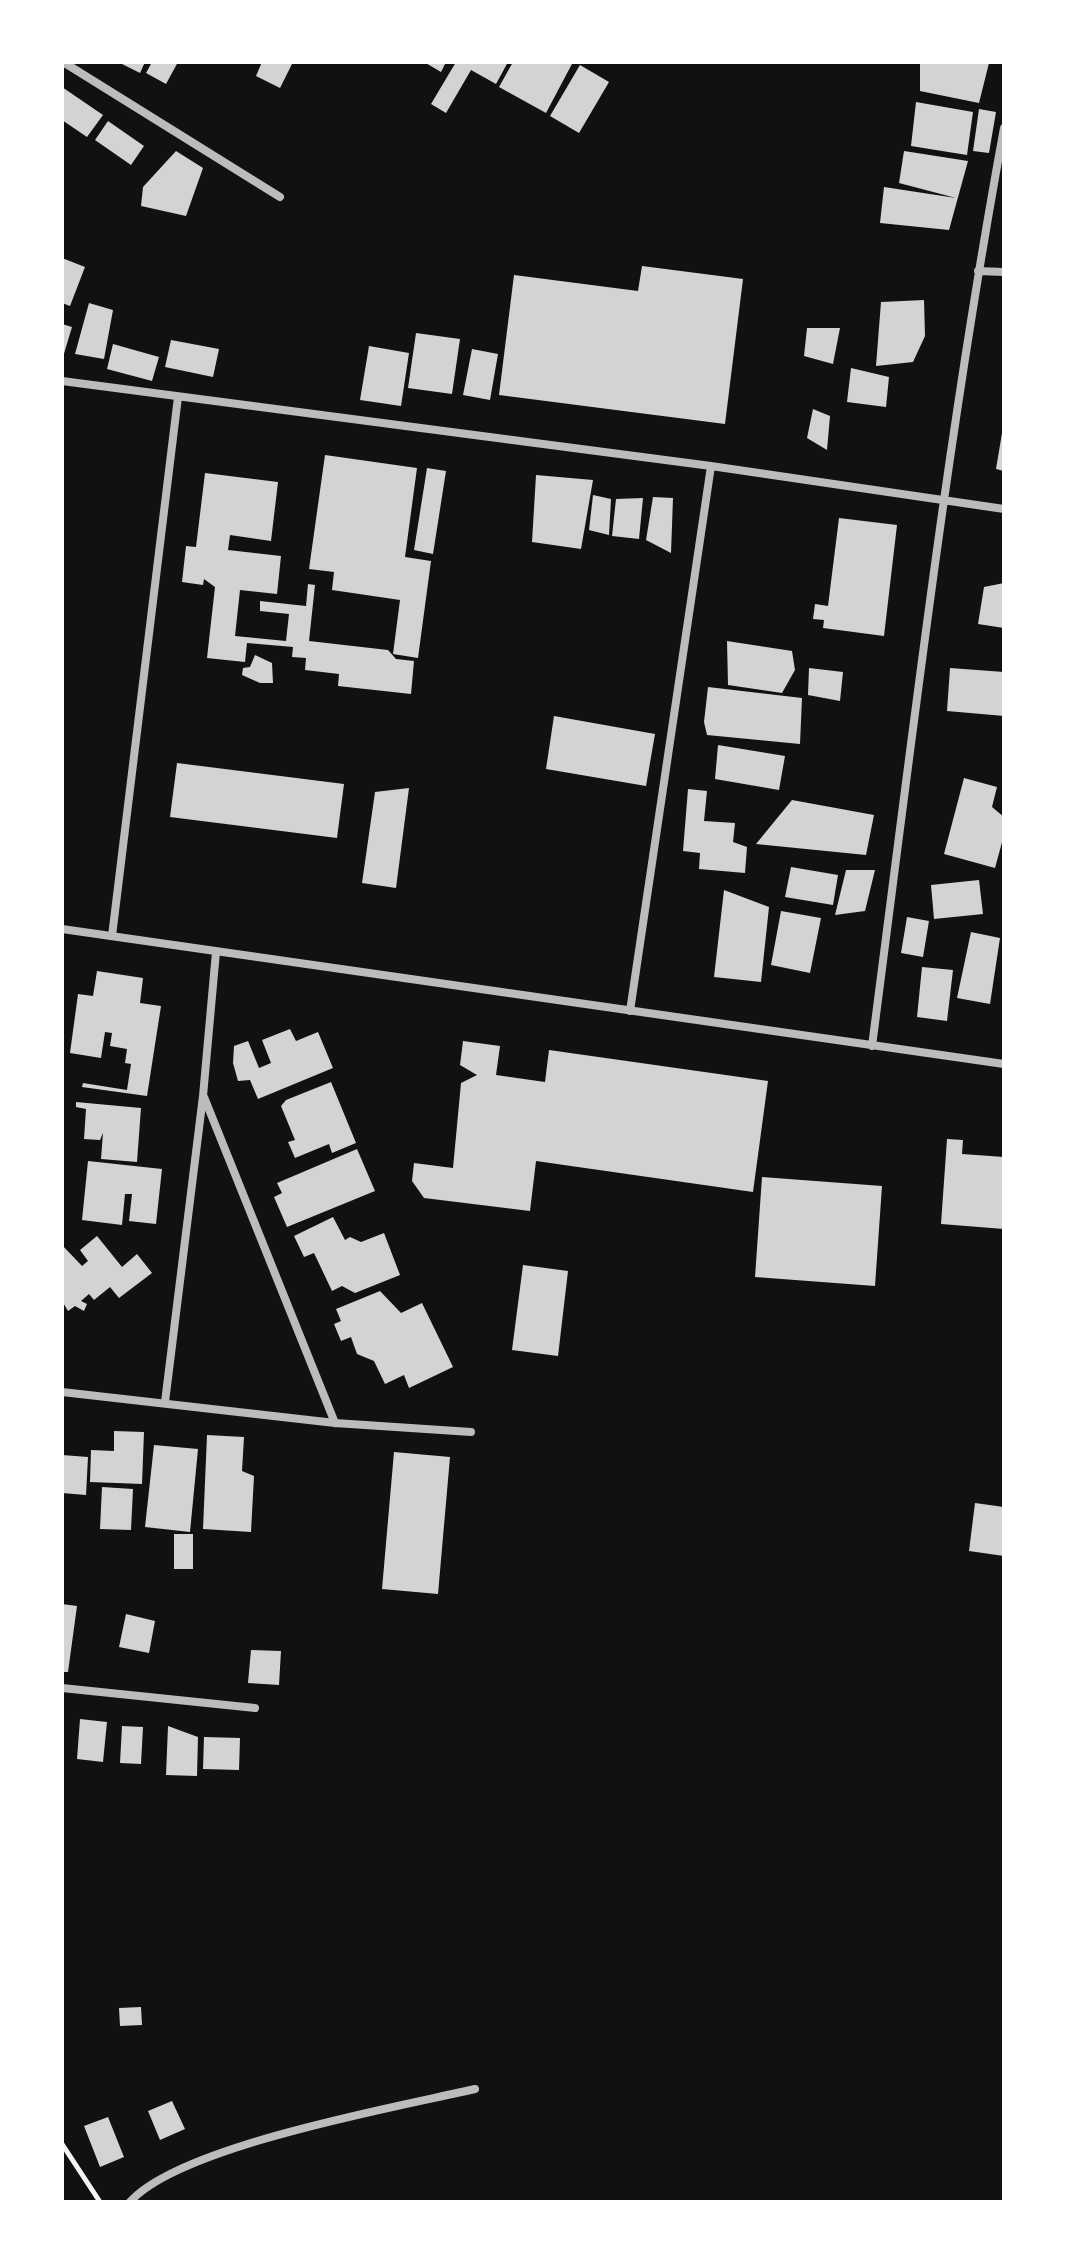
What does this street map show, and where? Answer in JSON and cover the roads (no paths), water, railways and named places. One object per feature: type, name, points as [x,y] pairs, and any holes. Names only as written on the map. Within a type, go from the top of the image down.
[{"type":"street","points":[[63,62],[280,197]]},
{"type":"street","points":[[872,1046],[943,502],[978,271],[1004,128]]},
{"type":"street","points":[[978,271],[1004,272]]},
{"type":"street","points":[[62,381],[711,466],[1004,509]]},
{"type":"street","points":[[112,936],[178,397]]},
{"type":"street","points":[[630,1011],[711,466]]},
{"type":"street","points":[[62,929],[1004,1064]]},
{"type":"street","points":[[165,1402],[203,1096],[216,952]]},
{"type":"street","points":[[203,1096],[335,1423]]},
{"type":"street","points":[[62,1392],[335,1423],[471,1432]]},
{"type":"street","points":[[62,1688],[255,1708]]},
{"type":"street","points":[[130,2202],[140,2191],[197,2163],[277,2136],[475,2089]]}]
